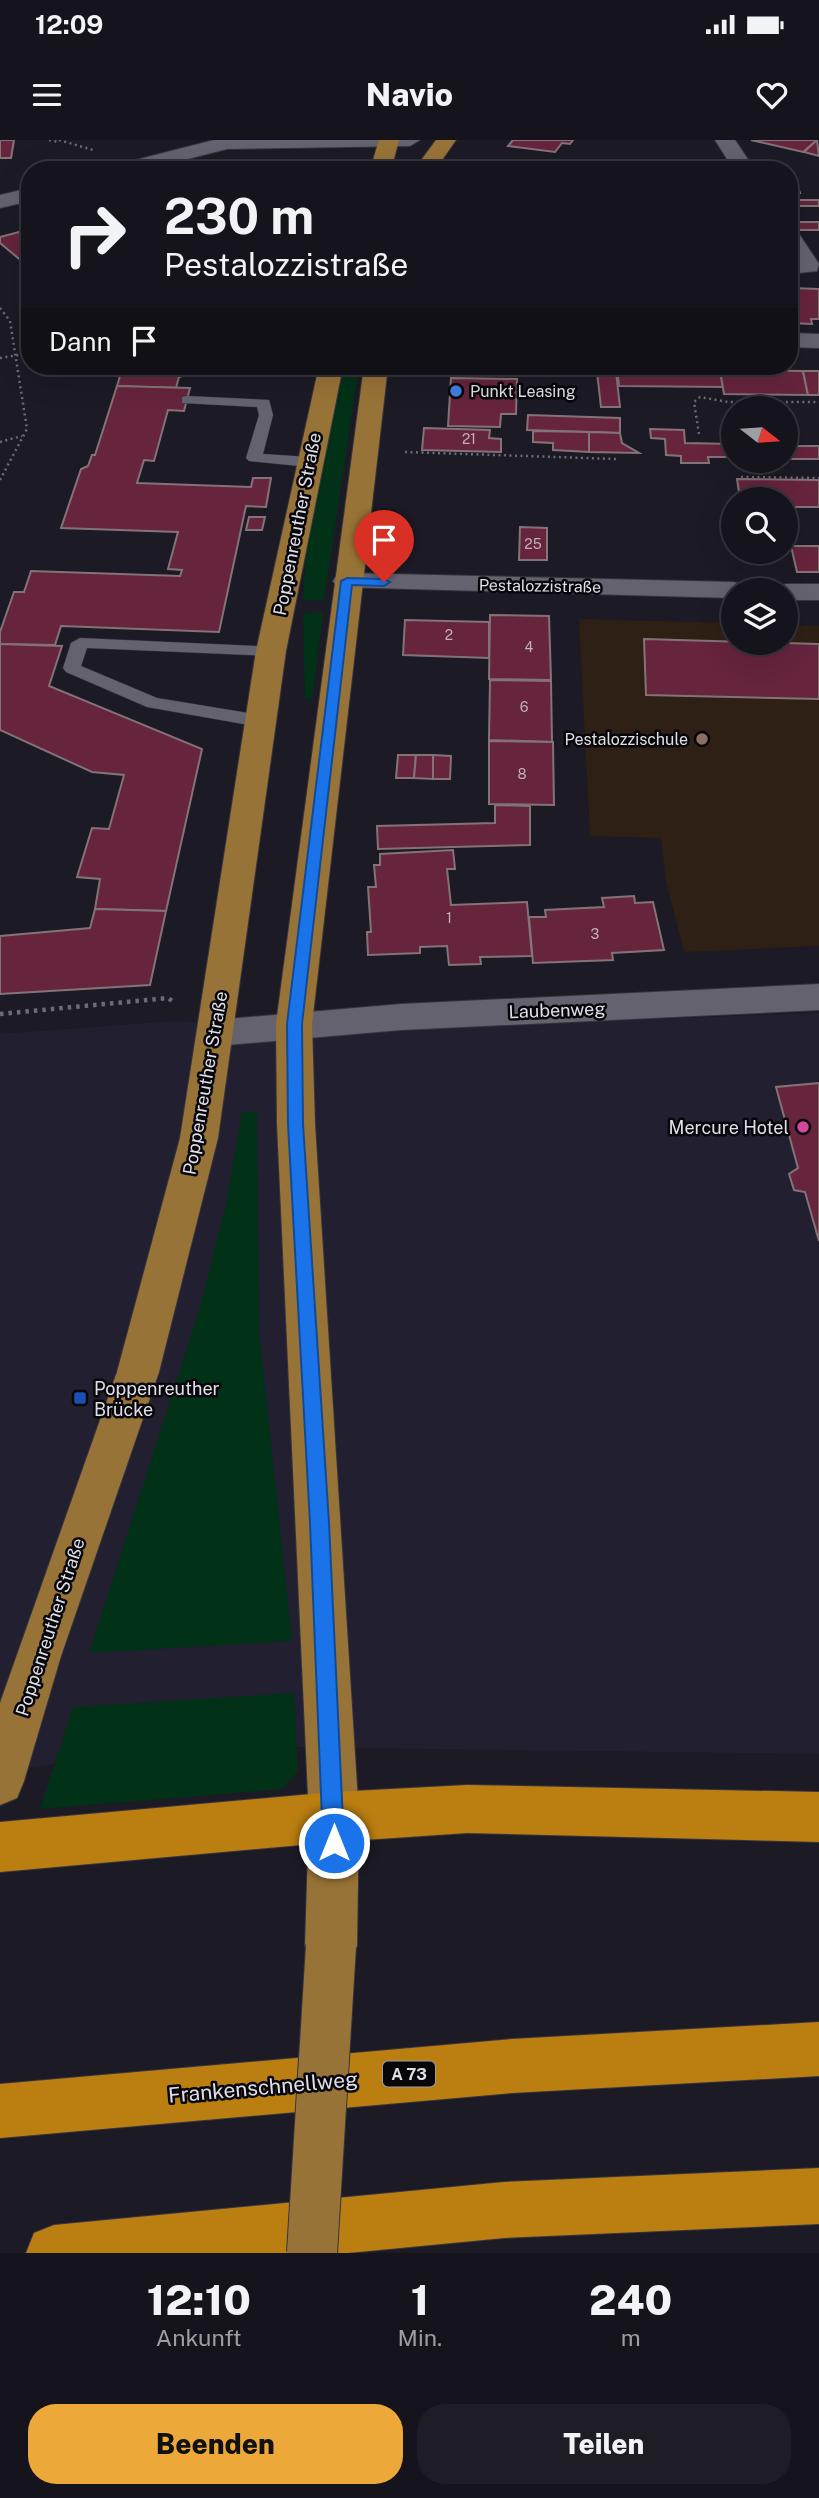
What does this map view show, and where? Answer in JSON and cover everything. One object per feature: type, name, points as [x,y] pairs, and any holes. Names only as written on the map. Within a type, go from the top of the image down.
[{"type":"highway","points":[[0,1847],[334,1817],[467,1809],[819,1817]]},
{"type":"highway","name":"Frankenschnellweg","points":[[0,2111],[512,2066],[819,2049]]},
{"type":"highway","points":[[54,2253],[504,2210],[819,2196]]},
{"type":"main road","points":[[431,161],[446,140]]},
{"type":"main road","points":[[382,161],[388,141]]},
{"type":"main road","name":"Poppenreuther Straße","points":[[0,1781],[38,1656],[138,1372],[199,1138],[271,651],[329,375]]},
{"type":"main road","points":[[312,2253],[331,1946],[334,1817],[296,1124],[294,1024],[347,581],[375,375]]},
{"type":"street","points":[[154,161],[233,141],[411,140],[414,161]]},
{"type":"street","points":[[725,140],[739,161]]},
{"type":"street","points":[[261,142],[298,146],[342,161]]},
{"type":"street","points":[[0,202],[21,196]]},
{"type":"street","points":[[798,250],[809,266],[798,267]]},
{"type":"street","points":[[798,340],[819,341]]},
{"type":"street","name":"Pestalozzistraße","points":[[347,581],[721,590]]},
{"type":"street","points":[[798,592],[819,592]]},
{"type":"street","name":"Laubenweg","points":[[216,1033],[294,1024],[819,997]]},
{"type":"lane","points":[[187,400],[264,403],[266,415],[254,458],[309,462]]},
{"type":"lane","points":[[260,721],[153,703],[72,668],[80,643],[271,651]]},
{"type":"path","points":[[49,140],[95,150]]},
{"type":"path","points":[[0,309],[10,321],[27,429],[0,480]]},
{"type":"path","points":[[0,358],[21,354]]},
{"type":"path","points":[[696,391],[700,397],[728,402],[819,402]]},
{"type":"path","points":[[699,435],[694,402],[700,397]]},
{"type":"path","points":[[0,442],[23,436]]},
{"type":"path","points":[[365,451],[616,459]]},
{"type":"path","points":[[741,477],[819,478]]},
{"type":"path","points":[[0,1014],[168,998],[216,1033]]},
{"type":"shaded area","name":"Pestalozzischule","points":[[579,619],[721,623],[721,655],[798,655],[798,625],[819,626],[819,946],[684,952],[666,881],[661,838],[590,836]]},
{"type":"shaded area","points":[[819,1013],[819,1754],[198,1746],[0,1771],[0,1034],[175,1021],[353,1030]]},
{"type":"green space","points":[[341,375],[358,375],[324,600],[303,600],[306,555]]},
{"type":"green space","points":[[323,612],[312,699],[305,699],[303,613]]},
{"type":"green space","points":[[242,1112],[257,1112],[259,1331],[292,1641],[89,1653],[198,1314],[226,1204]]},
{"type":"green space","points":[[294,1693],[298,1771],[283,1789],[40,1809],[73,1707]]},
{"type":"building","points":[[0,140],[14,140],[11,158],[0,158]]},
{"type":"building","points":[[513,140],[573,140],[570,144],[562,143],[555,152],[508,146]]},
{"type":"building","points":[[751,140],[817,140],[803,152]]},
{"type":"building","points":[[817,140],[819,156],[804,152]]},
{"type":"building","points":[[798,200],[819,200],[819,206],[798,206]]},
{"type":"building","points":[[798,222],[819,222],[819,230],[800,230]]},
{"type":"building","points":[[21,231],[21,260],[0,243],[0,237]]},
{"type":"building","points":[[798,288],[819,289],[819,319],[811,319],[812,324],[798,323]]},
{"type":"building","points":[[798,371],[803,371],[808,395],[724,394],[721,375],[798,375]]},
{"type":"building","points":[[803,371],[819,371],[819,395],[808,395]]},
{"type":"building","points":[[120,375],[186,375],[179,377],[176,388],[117,386]]},
{"type":"building","points":[[597,375],[616,375],[620,407],[601,407]]},
{"type":"building","points":[[618,375],[721,375],[723,387],[619,386]]},
{"type":"building","points":[[451,378],[517,379],[516,414],[501,414],[500,427],[448,426]]},
{"type":"building","points":[[117,386],[190,388],[184,411],[168,410],[154,461],[144,460],[137,483],[251,487],[253,478],[271,478],[266,507],[246,506],[219,632],[61,626],[55,645],[0,644],[0,632],[14,592],[24,592],[31,571],[180,576],[182,570],[168,569],[178,532],[61,528],[81,469],[88,466],[92,455],[95,455]]},
{"type":"building","points":[[528,415],[620,418],[620,433],[527,430]]},
{"type":"building","points":[[424,428],[490,430],[489,438],[501,439],[501,452],[422,450]]},
{"type":"building","points":[[650,429],[684,430],[685,443],[721,444],[721,457],[708,457],[709,463],[681,463],[681,456],[666,455],[665,439],[651,438]]},
{"type":"building","points":[[533,431],[589,432],[589,452],[553,450],[553,443],[533,442]]},
{"type":"building","points":[[589,432],[620,433],[622,443],[639,453],[589,452]]},
{"type":"building","points":[[798,446],[819,446],[819,459],[798,459]]},
{"type":"building","points":[[737,479],[819,480],[819,507],[798,507],[798,487],[738,487]]},
{"type":"building","points":[[249,517],[265,517],[262,530],[246,530]]},
{"type":"building","points":[[520,527],[547,528],[547,560],[519,560]]},
{"type":"building","points":[[798,546],[819,546],[819,572],[797,572],[795,564],[798,564]]},
{"type":"building","points":[[490,615],[549,616],[551,680],[489,679]]},
{"type":"building","points":[[405,620],[489,622],[489,658],[403,655]]},
{"type":"building","points":[[644,639],[721,641],[721,655],[798,655],[798,643],[819,644],[819,699],[646,695]]},
{"type":"building","points":[[0,644],[62,646],[49,686],[202,749],[166,911],[95,909],[100,879],[77,877],[92,828],[109,829],[124,775],[92,772],[0,730]]},
{"type":"building","points":[[490,680],[551,681],[552,742],[489,740]]},
{"type":"building","points":[[489,741],[553,742],[554,805],[489,804]]},
{"type":"building","points":[[398,755],[416,755],[414,778],[396,778]]},
{"type":"building","points":[[416,755],[433,755],[433,779],[414,778]]},
{"type":"building","points":[[433,755],[451,756],[450,779],[433,779]]},
{"type":"building","points":[[495,805],[530,806],[530,845],[378,849],[377,826],[495,823]]},
{"type":"building","points":[[453,850],[455,869],[447,869],[451,905],[527,902],[532,956],[480,957],[481,964],[449,965],[447,946],[420,947],[420,953],[368,955],[367,932],[371,932],[368,887],[376,887],[374,865],[380,865],[380,854]]},
{"type":"building","points":[[634,896],[635,903],[653,902],[664,950],[612,953],[613,960],[533,963],[529,917],[546,917],[545,910],[604,907],[602,898]]},
{"type":"building","points":[[95,909],[166,911],[150,985],[0,994],[0,936],[90,928]]},
{"type":"building","name":"Mercure Hotel","points":[[819,1083],[819,1241],[805,1192],[794,1190],[789,1174],[798,1168],[776,1087]]},
{"type":"place","name":"Punkt Leasing","points":[[456,391]]},
{"type":"place","name":"Pestalozzischule","points":[[702,739]]},
{"type":"place","name":"Mercure Hotel","points":[[803,1127]]},
{"type":"place","name":"Poppenreuther Brücke","points":[[80,1398]]},
{"type":"route","points":[[334,1843],[320,1523],[296,1124],[294,1024],[347,581],[384,582]]}]
